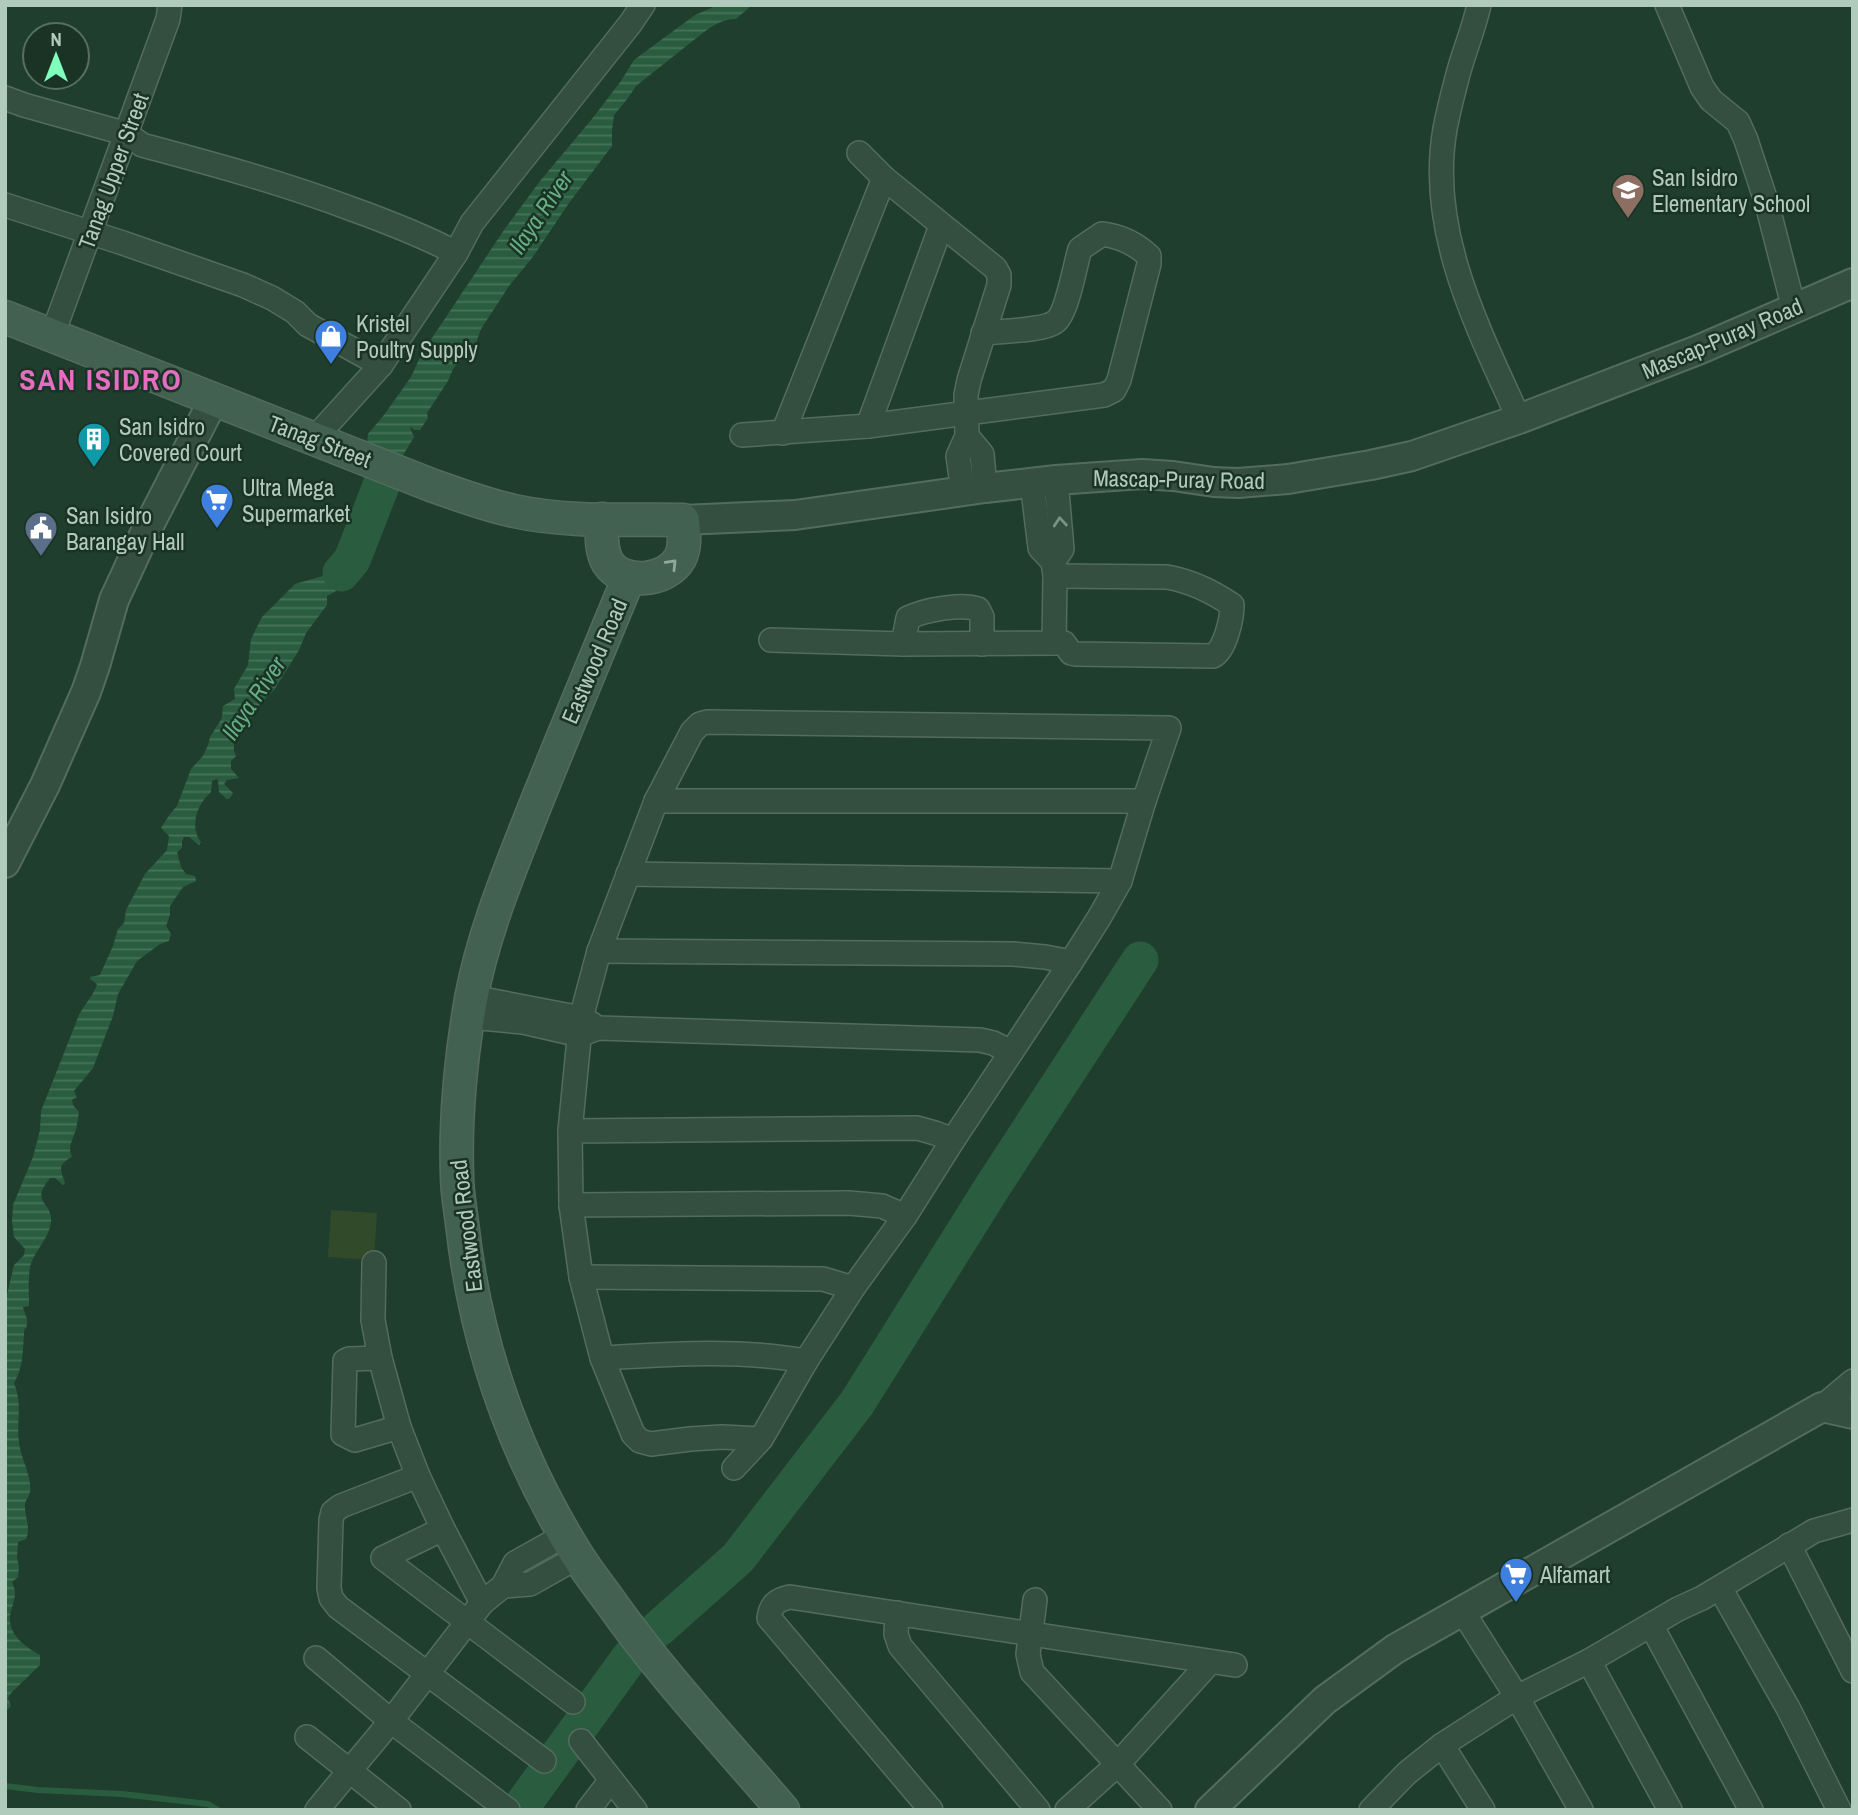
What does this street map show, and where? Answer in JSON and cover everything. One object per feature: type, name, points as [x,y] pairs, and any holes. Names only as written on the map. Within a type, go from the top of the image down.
[{"type":"main road","name":"Tanag Street","points":[[5,317],[485,504],[517,512],[551,516],[683,520]]},
{"type":"main road","name":"Eastwood Road","points":[[603,519],[603,548],[607,561],[615,571],[629,577],[644,578],[658,576],[671,569],[680,559],[683,520]]},
{"type":"main road","name":"Eastwood Road","points":[[629,577],[503,886],[486,940],[470,1007],[460,1067],[457,1177],[471,1285],[483,1340],[513,1430],[540,1489],[572,1546],[631,1631],[783,1810]]},
{"type":"street","name":"Tanag Upper Street","points":[[52,336],[168,19],[170,5]]},
{"type":"street","points":[[325,443],[456,253],[472,223],[643,5]]},
{"type":"street","points":[[1479,5],[1456,80],[1445,131],[1441,168],[1443,207],[1471,314],[1519,419]]},
{"type":"street","points":[[1667,5],[1702,87],[1712,100],[1738,122],[1746,140],[1767,204],[1794,309]]},
{"type":"street","points":[[5,98],[127,134],[142,145],[303,191],[393,223],[456,253]]},
{"type":"street","points":[[859,153],[884,178],[995,268],[999,275],[999,285],[968,380],[966,425],[958,456],[974,490]]},
{"type":"street","points":[[783,433],[884,178]]},
{"type":"street","points":[[5,205],[204,271],[272,298],[295,312],[309,325],[380,365]]},
{"type":"street","points":[[868,426],[941,226]]},
{"type":"street","points":[[742,435],[868,426],[966,425],[1104,395],[1114,390],[1119,380],[1143,290],[1149,256],[1140,248],[1114,236],[1102,234],[1080,249],[1064,310],[1056,321],[1045,327],[983,333]]},
{"type":"street","name":"Mascap-Puray Road","points":[[683,520],[795,515],[1044,481],[1142,474],[1238,483],[1288,479],[1371,465],[1412,456],[1519,419],[1698,350],[1853,282]]},
{"type":"street","points":[[5,863],[45,785],[86,692],[114,600],[214,399]]},
{"type":"street","points":[[1044,481],[1040,548],[1054,569],[1059,643]]},
{"type":"street","points":[[771,640],[903,644],[1059,643],[1075,654],[1213,656],[1218,653],[1223,643],[1232,605],[1183,580],[1054,569]]},
{"type":"street","points":[[903,644],[908,618],[919,613],[969,606],[978,609],[982,617],[982,644]]},
{"type":"street","points":[[734,1468],[761,1439],[806,1361],[1072,962],[1120,881],[1169,728],[707,722],[699,724],[692,732],[656,801],[598,951],[570,1131],[570,1205],[581,1277],[603,1358],[633,1434],[640,1441],[652,1444],[690,1438],[761,1439]]},
{"type":"street","points":[[656,801],[1144,802]]},
{"type":"street","points":[[628,874],[1120,881]]},
{"type":"street","points":[[598,951],[1013,954],[1072,962]]},
{"type":"street","points":[[470,1007],[523,1023],[980,1040],[1011,1052]]},
{"type":"street","points":[[570,1131],[917,1128],[953,1140]]},
{"type":"street","points":[[570,1205],[849,1203],[882,1206],[905,1216]]},
{"type":"street","points":[[374,1263],[373,1320],[380,1358],[399,1427],[418,1476],[482,1604]]},
{"type":"street","points":[[581,1277],[824,1279],[853,1288]]},
{"type":"street","points":[[603,1358],[689,1353],[741,1354],[806,1361]]},
{"type":"street","points":[[380,1358],[345,1361],[343,1434],[355,1440],[399,1427]]},
{"type":"street","points":[[1210,1810],[1325,1700],[1395,1649],[1822,1407],[1853,1381]]},
{"type":"street","points":[[1822,1407],[1853,1414]]},
{"type":"street","points":[[418,1476],[341,1506],[334,1512],[331,1520],[331,1598],[338,1607],[544,1761]]},
{"type":"street","points":[[1384,1805],[1407,1773],[1442,1745],[1517,1697],[1589,1661],[1720,1588],[1814,1531],[1853,1520]]},
{"type":"street","points":[[443,1529],[383,1559],[573,1702]]},
{"type":"street","points":[[1789,1545],[1853,1671]]},
{"type":"street","points":[[317,1810],[391,1721],[482,1604],[503,1586],[530,1584],[572,1546]]},
{"type":"street","points":[[1720,1588],[1788,1708],[1839,1810]]},
{"type":"street","points":[[931,1810],[769,1618],[771,1608],[778,1600],[790,1597],[1235,1665]]},
{"type":"street","points":[[1035,1600],[1028,1654],[1032,1672],[1160,1810]]},
{"type":"street","points":[[1464,1612],[1517,1697],[1581,1810]]},
{"type":"street","points":[[897,1613],[897,1634],[906,1655],[1038,1810]]},
{"type":"street","points":[[1651,1625],[1751,1810]]},
{"type":"street","points":[[316,1658],[391,1721],[508,1810]]},
{"type":"street","points":[[1589,1661],[1670,1810]]},
{"type":"street","points":[[1067,1810],[1118,1765],[1210,1662]]},
{"type":"street","points":[[307,1737],[399,1810]]},
{"type":"street","points":[[582,1741],[635,1810]]},
{"type":"street","points":[[1442,1745],[1483,1810]]},
{"type":"street","points":[[588,1810],[611,1780]]},
{"type":"shaded area","points":[[331,1210],[377,1213],[374,1260],[328,1257]]},
{"type":"water","points":[[718,5],[752,5],[736,19],[723,21],[704,32],[636,86],[614,115],[612,146],[509,286],[481,329],[476,343],[453,369],[420,430],[410,428],[414,437],[378,497],[383,500],[379,518],[376,516],[374,520],[364,524],[363,529],[370,535],[367,548],[356,559],[358,570],[351,583],[327,596],[327,605],[306,633],[299,650],[274,690],[258,706],[248,724],[234,736],[236,756],[231,761],[231,769],[239,778],[227,780],[224,784],[233,793],[227,799],[219,792],[218,780],[212,781],[211,792],[196,816],[197,836],[201,842],[199,845],[189,837],[184,837],[182,848],[177,852],[181,867],[186,874],[195,876],[196,881],[183,887],[170,906],[166,926],[171,934],[169,941],[160,944],[137,961],[118,994],[113,1016],[93,1068],[74,1091],[77,1097],[72,1100],[73,1105],[79,1112],[71,1144],[72,1157],[62,1165],[65,1183],[63,1185],[55,1178],[50,1178],[42,1193],[51,1222],[30,1267],[29,1306],[23,1307],[27,1326],[24,1330],[21,1365],[14,1383],[19,1406],[19,1443],[30,1492],[25,1505],[27,1535],[26,1539],[18,1542],[19,1567],[18,1577],[12,1582],[15,1593],[10,1623],[19,1640],[40,1655],[40,1665],[11,1693],[8,1698],[11,1706],[5,1712],[5,1304],[14,1265],[24,1255],[25,1249],[14,1237],[13,1205],[33,1157],[40,1130],[41,1111],[79,1015],[96,988],[97,984],[90,977],[100,975],[118,929],[124,923],[126,910],[145,874],[167,850],[169,836],[161,828],[177,806],[191,769],[203,756],[210,737],[222,718],[223,706],[235,699],[234,689],[248,665],[251,639],[262,617],[295,584],[326,575],[338,568],[347,555],[363,498],[368,434],[411,377],[422,353],[504,230],[540,181],[592,119],[634,60],[695,15]]},
{"type":"waterway","name":"Ilaya River","points":[[341,573],[352,560],[386,473]]},
{"type":"waterway","points":[[658,1629],[738,1558],[857,1403],[993,1186],[1140,960]]},
{"type":"waterway","points":[[519,1810],[630,1657]]},
{"type":"waterway","points":[[5,1786],[122,1794],[208,1804],[218,1810]]},
{"type":"place","name":"San Isidro Elementary School","points":[[1628,220]]},
{"type":"place","name":"Kristel Poultry Supply","points":[[331,366]]},
{"type":"place","name":"San Isidro Covered Court","points":[[94,469]]},
{"type":"place","name":"Ultra Mega Supermarket","points":[[217,530]]},
{"type":"place","name":"San Isidro Barangay Hall","points":[[41,558]]},
{"type":"place","name":"Alfamart","points":[[1516,1604]]},
{"type":"district","name":"SAN ISIDRO","points":[[101,379]]}]
